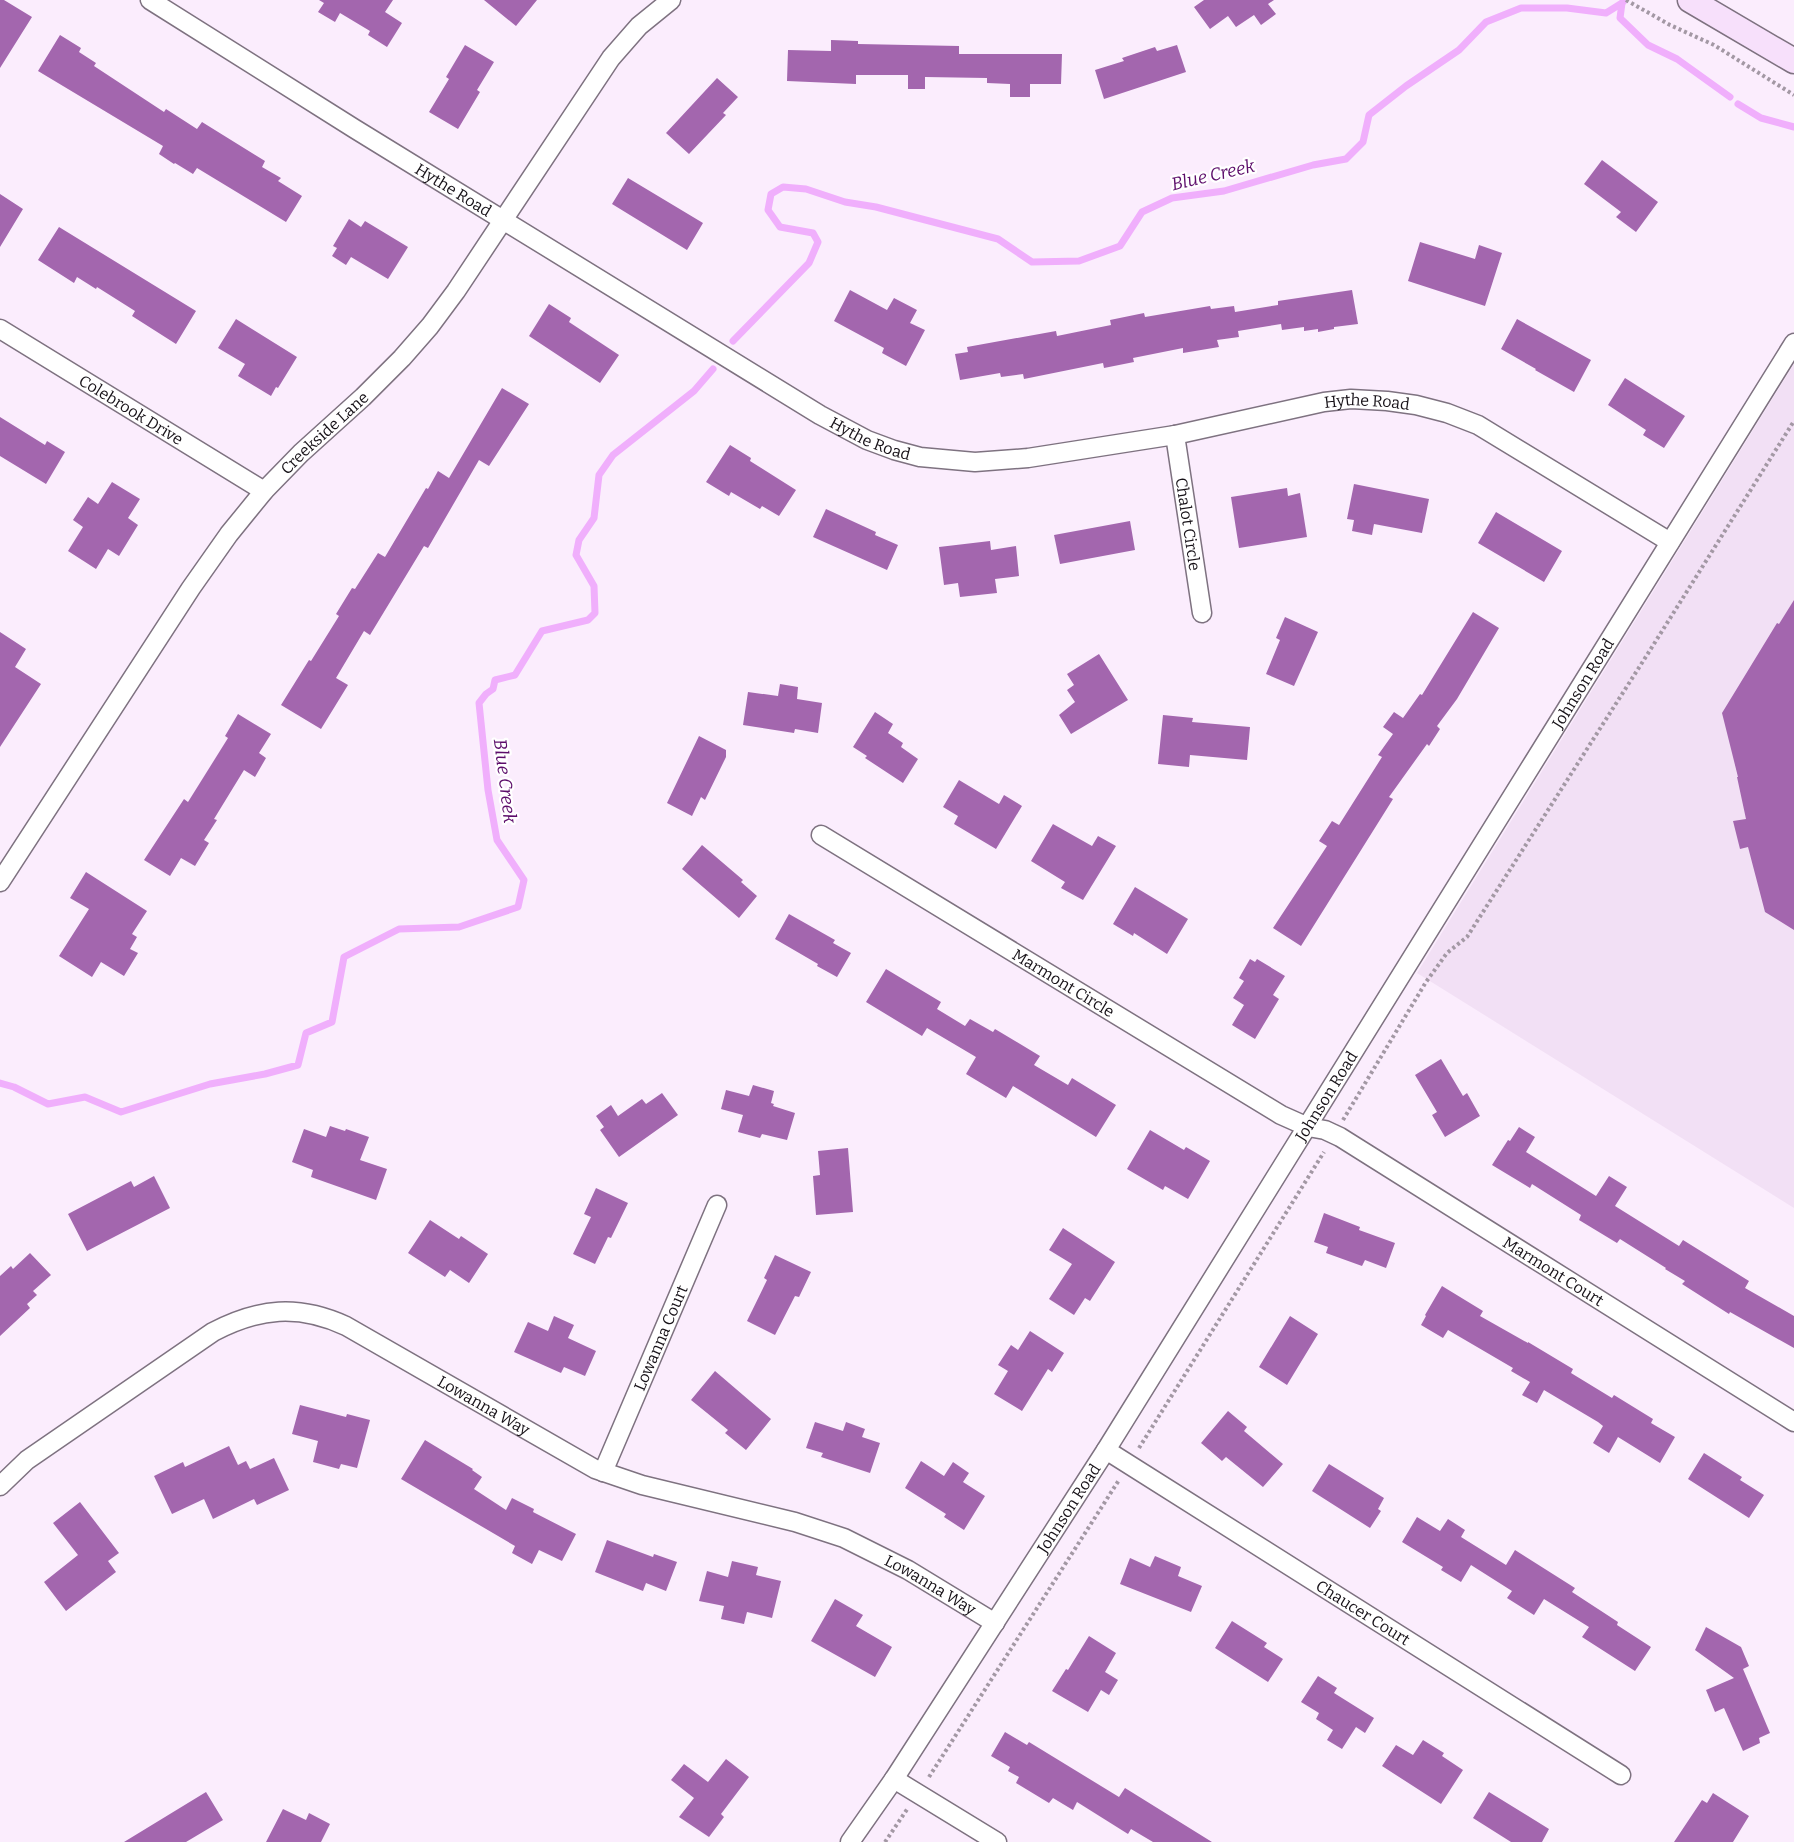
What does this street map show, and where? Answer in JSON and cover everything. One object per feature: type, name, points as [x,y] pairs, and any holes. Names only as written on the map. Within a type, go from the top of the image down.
[{"type":"main road","points":[[1690,0],[1794,61]]},
{"type":"street","name":"Hythe Road","points":[[150,0],[820,415],[867,440],[894,450],[920,457],[948,460],[1002,460],[1175,435],[1324,402],[1360,399],[1387,401],[1416,405],[1468,420],[1497,435],[1670,542]]},
{"type":"street","name":"Creekside Lane","points":[[3,873],[229,534],[264,491],[300,453],[387,374],[416,343],[450,301],[611,57],[639,26],[671,0]]},
{"type":"street","name":"Colebrook Drive","points":[[0,329],[264,491]]},
{"type":"street","name":"Johnson Road","points":[[850,1842],[894,1779],[1106,1450],[1794,343]]},
{"type":"street","name":"Chalot Circle","points":[[1175,435],[1202,613]]},
{"type":"street","name":"Marmont Circle","points":[[821,835],[1281,1115],[1308,1127]]},
{"type":"street","name":"Marmont Court","points":[[1308,1127],[1325,1130],[1340,1137],[1794,1422]]},
{"type":"street","name":"Lowanna Court","points":[[603,1472],[717,1205]]},
{"type":"street","name":"Lowanna Way","points":[[0,1486],[27,1460],[213,1332],[230,1323],[261,1313],[283,1311],[316,1314],[346,1326],[584,1464],[642,1485],[785,1519],[844,1538],[908,1570],[995,1623]]},
{"type":"street","name":"Chaucer Court","points":[[1106,1450],[1621,1775]]},
{"type":"street","points":[[894,1779],[997,1842]]},
{"type":"path","points":[[1626,0],[1653,16],[1714,45],[1794,95]]},
{"type":"shaded area","points":[[1794,364],[1794,1208],[1417,973]]},
{"type":"building","points":[[0,0],[4,0],[32,17],[0,68]]},
{"type":"building","points":[[319,0],[393,0],[385,12],[402,23],[387,47],[368,35],[370,31],[340,13],[335,22],[318,12],[324,3]]},
{"type":"building","points":[[484,0],[537,0],[516,26]]},
{"type":"building","points":[[1204,0],[1274,0],[1268,4],[1276,14],[1261,25],[1254,15],[1236,27],[1228,16],[1210,29],[1194,7]]},
{"type":"building","points":[[60,35],[81,48],[79,52],[96,63],[94,66],[164,112],[166,109],[197,129],[202,122],[265,161],[262,167],[281,178],[278,181],[302,196],[286,222],[197,168],[193,174],[174,164],[159,154],[163,146],[38,71]]},
{"type":"building","points":[[831,40],[858,41],[858,44],[959,46],[959,54],[1062,54],[1061,84],[1030,84],[1030,97],[1010,97],[1010,84],[987,83],[987,78],[925,77],[925,89],[908,89],[908,75],[856,75],[856,84],[787,81],[788,50],[831,51]]},
{"type":"building","points":[[465,45],[494,62],[477,90],[480,92],[458,129],[429,112],[449,79],[446,77]]},
{"type":"building","points":[[1177,45],[1186,72],[1104,99],[1095,70],[1124,61],[1122,58],[1155,47],[1157,51]]},
{"type":"building","points":[[717,78],[738,97],[723,113],[726,115],[689,154],[666,133]]},
{"type":"building","points":[[1602,160],[1658,202],[1636,232],[1616,217],[1621,212],[1584,184]]},
{"type":"building","points":[[628,178],[703,223],[687,250],[612,204]]},
{"type":"building","points":[[0,194],[23,209],[0,247]]},
{"type":"building","points":[[349,219],[361,227],[365,221],[408,247],[388,279],[351,257],[346,265],[332,256],[337,248],[333,246]]},
{"type":"building","points":[[59,227],[196,311],[176,344],[132,316],[135,311],[97,287],[96,289],[77,277],[74,283],[38,260]]},
{"type":"building","points":[[1420,242],[1475,259],[1479,245],[1502,253],[1485,306],[1408,281]]},
{"type":"building","points":[[850,290],[887,310],[894,298],[917,310],[910,323],[925,330],[906,366],[882,353],[884,348],[834,321]]},
{"type":"building","points":[[1352,290],[1358,324],[1318,332],[1318,329],[1304,331],[1304,327],[1282,330],[1281,324],[1238,331],[1239,337],[1217,340],[1219,347],[1183,353],[1183,348],[1133,358],[1134,362],[1104,368],[1103,363],[1024,379],[1023,374],[1001,377],[1000,373],[960,380],[955,354],[968,352],[967,347],[1056,331],[1057,336],[1111,325],[1110,320],[1144,313],[1145,317],[1210,306],[1211,309],[1234,306],[1235,312],[1278,305],[1278,301]]},
{"type":"building","points":[[549,304],[571,318],[569,322],[619,355],[600,383],[529,336]]},
{"type":"building","points":[[236,319],[297,357],[271,396],[238,376],[245,364],[218,348]]},
{"type":"building","points":[[1517,319],[1591,360],[1574,392],[1501,349]]},
{"type":"building","points":[[1625,378],[1685,416],[1664,448],[1643,435],[1646,430],[1608,405]]},
{"type":"building","points":[[502,388],[529,404],[489,466],[479,460],[428,548],[424,546],[370,635],[364,631],[336,678],[348,685],[321,729],[281,705],[339,616],[336,614],[352,588],[355,589],[378,553],[385,557],[438,471],[449,478]]},
{"type":"building","points":[[0,417],[45,445],[47,441],[65,452],[46,484],[0,456]]},
{"type":"building","points":[[730,445],[751,458],[750,461],[796,490],[779,516],[762,506],[760,509],[731,492],[729,496],[706,482]]},
{"type":"building","points":[[112,482],[140,499],[128,518],[138,525],[119,556],[108,549],[96,569],[68,551],[83,527],[73,520],[88,497],[98,504]]},
{"type":"building","points":[[1354,484],[1429,499],[1422,533],[1374,524],[1372,535],[1352,531],[1354,520],[1347,519]]},
{"type":"building","points":[[1287,488],[1288,496],[1300,493],[1307,537],[1239,548],[1231,497]]},
{"type":"building","points":[[826,509],[898,545],[887,570],[813,537]]},
{"type":"building","points":[[1496,512],[1562,551],[1544,582],[1478,543]]},
{"type":"building","points":[[1130,521],[1135,550],[1060,564],[1054,535]]},
{"type":"building","points":[[990,541],[991,550],[1016,546],[1019,576],[995,579],[997,593],[960,597],[958,583],[944,585],[939,547]]},
{"type":"building","points":[[1794,600],[1794,930],[1765,912],[1748,847],[1740,849],[1733,821],[1746,819],[1722,713],[1777,623],[1779,624]]},
{"type":"building","points":[[1473,612],[1499,628],[1457,699],[1437,726],[1440,729],[1429,746],[1427,744],[1389,797],[1393,799],[1301,946],[1273,928],[1327,846],[1319,841],[1332,821],[1339,825],[1382,757],[1378,755],[1393,734],[1383,727],[1394,712],[1403,718],[1420,694],[1422,695]]},
{"type":"building","points":[[1285,617],[1318,632],[1294,686],[1266,674],[1280,640],[1276,638]]},
{"type":"building","points":[[0,632],[26,649],[15,667],[41,684],[0,747]]},
{"type":"building","points":[[1099,654],[1128,700],[1071,734],[1059,715],[1075,702],[1067,690],[1074,685],[1067,674]]},
{"type":"building","points":[[780,684],[798,687],[797,699],[822,703],[818,733],[795,729],[794,733],[743,725],[748,692],[778,696]]},
{"type":"building","points":[[875,712],[893,724],[888,733],[903,743],[901,747],[918,759],[903,783],[865,758],[867,756],[853,747]]},
{"type":"building","points":[[238,714],[271,734],[259,753],[266,758],[255,777],[244,770],[214,819],[217,820],[204,840],[209,843],[195,866],[181,858],[170,876],[144,860],[184,799],[188,802],[228,738],[225,736]]},
{"type":"building","points":[[1163,715],[1193,718],[1192,722],[1250,727],[1247,760],[1190,755],[1189,767],[1158,764]]},
{"type":"building","points":[[699,736],[726,750],[726,757],[705,800],[701,797],[692,816],[667,803]]},
{"type":"building","points":[[959,780],[999,804],[1004,795],[1022,806],[996,849],[954,824],[958,816],[943,807]]},
{"type":"building","points":[[1053,824],[1092,846],[1098,836],[1116,846],[1083,900],[1061,888],[1065,882],[1031,861]]},
{"type":"building","points":[[702,845],[743,880],[741,882],[757,896],[739,918],[682,869]]},
{"type":"building","points":[[86,872],[147,911],[132,934],[137,937],[130,949],[138,953],[124,976],[101,962],[92,977],[59,956],[89,909],[70,898]]},
{"type":"building","points":[[1135,887],[1188,919],[1167,954],[1134,933],[1133,936],[1113,924]]},
{"type":"building","points":[[789,914],[835,940],[833,943],[851,953],[837,977],[775,939]]},
{"type":"building","points":[[1250,959],[1255,962],[1257,959],[1285,976],[1273,995],[1279,999],[1255,1039],[1232,1025],[1244,1005],[1233,998],[1244,981],[1239,978]]},
{"type":"building","points":[[886,969],[941,1002],[937,1009],[965,1026],[970,1019],[993,1032],[995,1029],[1040,1056],[1034,1065],[1068,1085],[1072,1078],[1116,1105],[1096,1137],[1013,1086],[1006,1098],[966,1074],[976,1057],[927,1028],[922,1036],[866,1002]]},
{"type":"building","points":[[1441,1059],[1463,1096],[1467,1093],[1480,1116],[1445,1137],[1432,1115],[1437,1112],[1415,1075]]},
{"type":"building","points":[[753,1085],[774,1091],[771,1103],[774,1104],[773,1106],[795,1113],[787,1140],[762,1134],[760,1138],[738,1132],[743,1115],[721,1109],[726,1090],[749,1096]]},
{"type":"building","points":[[662,1093],[678,1115],[619,1157],[600,1130],[604,1127],[596,1116],[611,1105],[618,1116],[642,1099],[646,1104]]},
{"type":"building","points":[[330,1126],[369,1137],[360,1160],[387,1169],[376,1200],[311,1177],[313,1170],[292,1162],[304,1129],[326,1137]]},
{"type":"building","points":[[1519,1127],[1535,1137],[1526,1152],[1596,1196],[1609,1176],[1627,1187],[1615,1206],[1679,1246],[1683,1240],[1749,1281],[1745,1288],[1794,1316],[1794,1348],[1730,1312],[1729,1314],[1682,1284],[1685,1281],[1620,1239],[1617,1243],[1579,1220],[1581,1215],[1532,1184],[1530,1188],[1492,1165]]},
{"type":"building","points":[[1150,1130],[1184,1150],[1186,1147],[1210,1161],[1188,1199],[1165,1186],[1163,1190],[1127,1169]]},
{"type":"building","points":[[848,1148],[853,1212],[816,1215],[813,1176],[820,1175],[818,1151]]},
{"type":"building","points":[[154,1176],[170,1208],[87,1251],[68,1214],[131,1181],[134,1187]]},
{"type":"building","points":[[596,1188],[628,1203],[595,1264],[573,1254],[591,1217],[584,1214]]},
{"type":"building","points":[[1324,1213],[1360,1227],[1359,1230],[1395,1243],[1386,1268],[1365,1260],[1362,1266],[1326,1253],[1328,1247],[1314,1242]]},
{"type":"building","points":[[430,1220],[459,1239],[461,1236],[488,1254],[469,1283],[450,1270],[445,1277],[408,1253]]},
{"type":"building","points":[[1063,1228],[1115,1262],[1090,1301],[1085,1298],[1074,1315],[1049,1299],[1072,1264],[1049,1250]]},
{"type":"building","points":[[30,1253],[51,1275],[33,1291],[37,1295],[27,1304],[30,1308],[0,1336],[0,1276],[11,1266],[13,1269]]},
{"type":"building","points":[[775,1255],[811,1272],[799,1297],[795,1296],[775,1335],[747,1321],[767,1280],[764,1278]]},
{"type":"building","points":[[1442,1286],[1483,1311],[1480,1316],[1573,1369],[1571,1373],[1612,1398],[1614,1395],[1653,1419],[1651,1423],[1675,1437],[1660,1463],[1618,1437],[1609,1453],[1593,1443],[1603,1426],[1598,1422],[1544,1390],[1537,1403],[1522,1395],[1530,1382],[1511,1371],[1513,1368],[1448,1330],[1443,1338],[1421,1325]]},
{"type":"building","points":[[554,1316],[574,1325],[568,1338],[596,1351],[585,1376],[564,1367],[561,1373],[514,1352],[528,1322],[548,1331]]},
{"type":"building","points":[[1290,1316],[1318,1334],[1287,1385],[1259,1367]]},
{"type":"building","points":[[1030,1331],[1064,1353],[1052,1372],[1048,1369],[1022,1411],[994,1394],[1008,1371],[998,1365],[1011,1345],[1018,1350]]},
{"type":"building","points":[[715,1371],[771,1419],[746,1450],[725,1433],[728,1430],[691,1400]]},
{"type":"building","points":[[300,1405],[346,1417],[347,1414],[370,1420],[357,1468],[341,1464],[339,1469],[313,1462],[318,1441],[292,1434]]},
{"type":"building","points":[[1228,1411],[1247,1427],[1244,1431],[1283,1464],[1263,1487],[1226,1457],[1222,1461],[1201,1443]]},
{"type":"building","points":[[815,1422],[843,1431],[846,1422],[865,1429],[862,1437],[880,1443],[870,1473],[821,1457],[823,1453],[806,1448]]},
{"type":"building","points":[[425,1440],[473,1469],[482,1477],[474,1489],[506,1510],[512,1498],[534,1509],[533,1512],[576,1534],[562,1561],[539,1550],[532,1564],[512,1553],[515,1546],[401,1479]]},
{"type":"building","points":[[229,1446],[238,1465],[246,1461],[250,1469],[274,1458],[289,1490],[257,1505],[254,1499],[213,1519],[204,1499],[172,1514],[154,1476],[183,1462],[185,1467]]},
{"type":"building","points":[[1704,1453],[1742,1477],[1740,1480],[1764,1495],[1749,1518],[1688,1479]]},
{"type":"building","points":[[921,1461],[944,1476],[953,1462],[969,1473],[963,1482],[985,1496],[964,1530],[944,1517],[946,1514],[905,1488]]},
{"type":"building","points":[[1329,1464],[1384,1498],[1378,1509],[1381,1511],[1370,1528],[1312,1491]]},
{"type":"building","points":[[80,1502],[119,1553],[108,1561],[116,1572],[66,1611],[44,1582],[78,1555],[53,1523]]},
{"type":"building","points":[[1417,1517],[1440,1531],[1448,1519],[1465,1530],[1461,1537],[1506,1565],[1515,1550],[1575,1588],[1572,1592],[1651,1647],[1635,1671],[1582,1637],[1589,1627],[1544,1599],[1534,1615],[1507,1598],[1512,1591],[1471,1565],[1461,1582],[1441,1570],[1443,1567],[1402,1542]]},
{"type":"building","points":[[607,1540],[653,1557],[654,1554],[677,1562],[666,1591],[646,1583],[643,1591],[595,1572]]},
{"type":"building","points":[[1155,1556],[1181,1567],[1178,1576],[1202,1586],[1191,1612],[1120,1584],[1130,1558],[1150,1567]]},
{"type":"building","points":[[732,1561],[758,1567],[756,1575],[781,1581],[772,1618],[747,1612],[744,1624],[721,1619],[724,1606],[699,1601],[707,1571],[728,1577]]},
{"type":"building","points":[[835,1599],[863,1615],[856,1626],[892,1647],[875,1677],[811,1641]]},
{"type":"building","points":[[1232,1621],[1267,1643],[1264,1647],[1283,1659],[1268,1682],[1215,1648]]},
{"type":"building","points":[[1706,1627],[1741,1647],[1749,1666],[1743,1669],[1770,1733],[1759,1738],[1760,1743],[1743,1751],[1724,1708],[1715,1712],[1706,1690],[1734,1678],[1695,1650]]},
{"type":"building","points":[[1089,1636],[1116,1653],[1105,1672],[1118,1680],[1109,1695],[1101,1690],[1088,1712],[1052,1691]]},
{"type":"building","points":[[1318,1676],[1337,1688],[1334,1693],[1374,1718],[1365,1733],[1356,1727],[1342,1749],[1327,1740],[1333,1730],[1316,1719],[1319,1713],[1301,1702]]},
{"type":"building","points":[[1005,1732],[1027,1745],[1029,1742],[1119,1797],[1125,1788],[1212,1842],[1153,1842],[1131,1829],[1128,1834],[1077,1802],[1073,1810],[1053,1798],[1049,1803],[1016,1783],[1019,1777],[1008,1771],[1010,1767],[991,1756]]},
{"type":"building","points":[[1423,1740],[1444,1753],[1442,1756],[1463,1770],[1441,1804],[1382,1766],[1396,1745],[1413,1755]]},
{"type":"building","points":[[726,1759],[749,1777],[721,1814],[724,1817],[709,1837],[679,1817],[694,1798],[671,1780],[684,1764],[708,1782]]},
{"type":"building","points":[[206,1792],[223,1820],[186,1842],[124,1842]]},
{"type":"building","points":[[1489,1792],[1549,1829],[1542,1842],[1511,1842],[1473,1818]]},
{"type":"building","points":[[1713,1793],[1749,1816],[1733,1842],[1674,1842],[1702,1800],[1707,1803]]},
{"type":"building","points":[[283,1809],[306,1820],[309,1813],[330,1824],[321,1842],[266,1842]]},
{"type":"waterway","name":"Blue Creek","points":[[733,341],[809,263],[818,242],[813,233],[780,227],[768,210],[771,194],[783,187],[806,189],[845,202],[876,207],[998,239],[1032,262],[1079,261],[1120,246],[1142,212],[1172,198],[1224,191],[1313,165],[1346,159],[1363,142],[1369,115],[1406,86],[1459,50],[1486,22],[1521,8],[1567,8],[1606,13],[1625,0]]},
{"type":"waterway","points":[[1622,3],[1620,18],[1648,45],[1677,59],[1730,97]]},
{"type":"waterway","points":[[1738,104],[1761,118],[1794,127]]},
{"type":"waterway","name":"Blue Creek","points":[[0,1083],[14,1087],[48,1104],[85,1097],[121,1112],[210,1084],[265,1074],[298,1065],[306,1033],[332,1022],[344,957],[399,929],[459,927],[518,907],[524,880],[497,840],[488,790],[479,703],[493,689],[495,680],[515,675],[542,631],[588,620],[595,613],[594,586],[576,555],[579,540],[594,518],[599,475],[613,455],[694,391],[713,369]]}]
